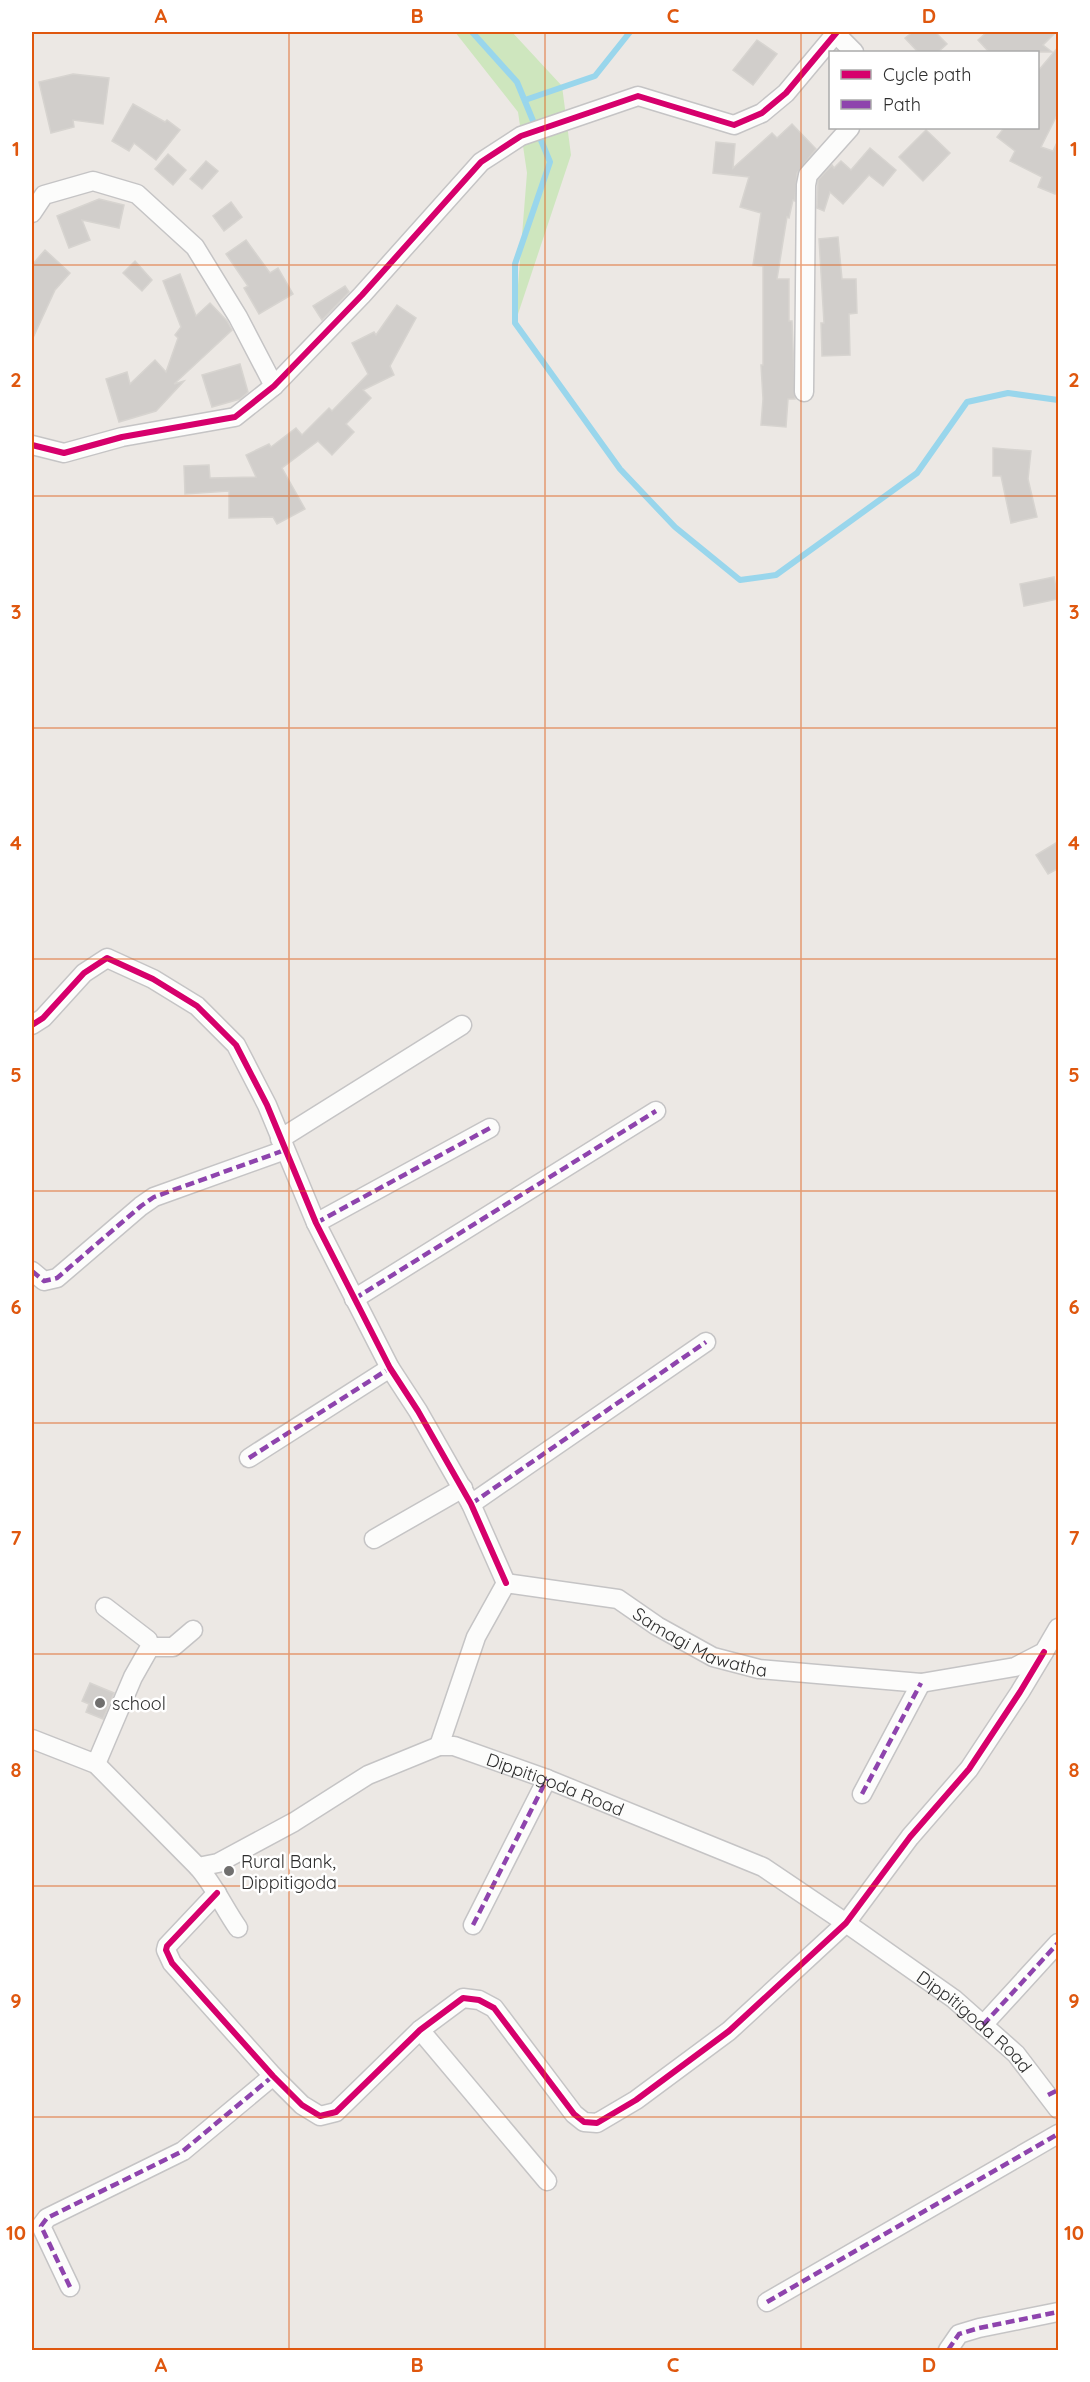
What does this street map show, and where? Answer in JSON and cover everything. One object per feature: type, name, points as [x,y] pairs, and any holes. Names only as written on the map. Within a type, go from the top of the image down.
[{"type":"street","points":[[32,445],[64,453],[122,436],[235,417],[274,386],[362,295],[481,162],[521,136],[638,96],[734,125],[762,113],[786,93],[836,32],[853,51]]},
{"type":"street","points":[[804,392],[806,185],[808,175],[849,129]]},
{"type":"street","points":[[32,213],[44,195],[93,181],[137,194],[195,247],[238,317],[274,386]]},
{"type":"street","points":[[32,1024],[43,1018],[84,974],[107,958],[153,979],[197,1006],[236,1045],[267,1105],[316,1223],[354,1299],[390,1368],[467,1496],[506,1584],[476,1637],[439,1746],[368,1775],[294,1822],[218,1863],[198,1867]]},
{"type":"street","points":[[32,1271],[44,1281],[57,1278],[154,1197],[283,1145],[462,1025]]},
{"type":"street","points":[[354,1299],[656,1111]]},
{"type":"street","points":[[316,1223],[490,1128]]},
{"type":"street","points":[[374,1539],[467,1496],[706,1342]]},
{"type":"street","points":[[249,1458],[390,1368]]},
{"type":"street","name":"Samagi Mawatha","points":[[506,1584],[618,1599],[657,1626],[713,1657],[759,1669],[921,1683],[1015,1667],[1044,1652]]},
{"type":"street","points":[[96,1764],[134,1677],[150,1647],[148,1640],[105,1607]]},
{"type":"street","points":[[217,1893],[167,1946],[166,1950],[172,1963],[273,2076],[302,2105],[320,2116],[336,2112],[420,2030],[463,1998],[479,2000],[494,2008],[574,2114],[584,2122],[597,2123],[636,2100],[729,2031],[846,1923],[910,1837],[969,1769],[1059,1628]]},
{"type":"street","points":[[150,1647],[173,1647],[193,1630]]},
{"type":"street","points":[[862,1794],[921,1683]]},
{"type":"street","points":[[32,1739],[96,1764],[198,1867],[238,1928]]},
{"type":"street","name":"Dippitigoda Road","points":[[439,1746],[454,1746],[547,1779],[763,1868],[954,1999],[1016,2054],[1055,2098]]},
{"type":"street","points":[[473,1925],[547,1779]]},
{"type":"street","points":[[983,2025],[1059,1943]]},
{"type":"street","points":[[420,2030],[547,2181]]},
{"type":"street","points":[[70,2287],[41,2226],[47,2218],[183,2151],[273,2076]]},
{"type":"street","points":[[767,2302],[850,2253],[915,2219],[1059,2134]]},
{"type":"street","points":[[948,2350],[959,2334],[1059,2312]]},
{"type":"green space","points":[[455,32],[512,32],[562,86],[571,155],[515,323],[527,173],[518,112]]},
{"type":"building","points":[[913,32],[935,32],[947,44],[939,51],[917,51],[905,38]]},
{"type":"building","points":[[987,32],[1056,32],[1043,45],[1052,52],[988,51],[978,40]]},
{"type":"building","points":[[757,40],[777,54],[753,85],[733,70]]},
{"type":"building","points":[[1059,46],[1059,111],[1041,147],[1053,151],[1059,138],[1059,185],[1055,194],[1038,187],[1042,177],[1010,161],[1015,151],[997,137],[1003,129],[1039,129],[1039,70]]},
{"type":"building","points":[[73,74],[109,78],[103,124],[73,120],[74,127],[51,133],[39,82]]},
{"type":"building","points":[[133,104],[165,122],[167,120],[180,130],[156,160],[134,143],[129,151],[112,141]]},
{"type":"building","points":[[792,124],[816,149],[797,173],[795,201],[793,200],[789,218],[787,217],[777,279],[789,279],[789,321],[792,321],[795,399],[788,399],[786,427],[761,425],[763,266],[753,265],[761,213],[740,207],[749,177],[713,173],[716,142],[735,144],[733,168],[772,133],[777,138]]},
{"type":"building","points":[[926,130],[950,153],[923,181],[899,157]]},
{"type":"building","points":[[870,148],[896,170],[883,186],[869,175],[843,204],[830,192],[824,211],[817,208],[818,180],[832,165],[834,168],[841,161],[851,170]]},
{"type":"building","points":[[168,154],[186,170],[173,185],[155,169]]},
{"type":"building","points":[[206,161],[218,171],[202,189],[190,179]]},
{"type":"building","points":[[99,199],[124,205],[119,228],[82,220],[90,240],[69,248],[57,216]]},
{"type":"building","points":[[231,202],[242,217],[224,231],[213,216]]},
{"type":"building","points":[[838,237],[842,279],[856,279],[857,313],[849,314],[850,355],[822,356],[821,323],[824,323],[819,239]]},
{"type":"building","points":[[246,240],[270,273],[278,268],[293,294],[259,314],[244,288],[248,286],[226,254]]},
{"type":"building","points":[[45,250],[70,273],[55,290],[32,340],[32,265]]},
{"type":"building","points":[[135,261],[152,280],[142,291],[123,273]]},
{"type":"building","points":[[180,274],[196,316],[210,303],[227,321],[232,330],[174,384],[184,381],[156,411],[119,422],[106,379],[127,372],[130,384],[155,360],[166,372],[178,338],[175,335],[181,327],[163,281]]},
{"type":"building","points":[[345,286],[349,292],[322,320],[313,306]]},
{"type":"building","points":[[397,305],[416,318],[390,366],[394,375],[363,390],[371,398],[346,424],[354,432],[332,455],[318,441],[282,468],[305,509],[277,524],[273,517],[229,518],[229,491],[185,494],[184,466],[209,465],[210,478],[256,477],[246,455],[269,444],[271,447],[296,428],[302,435],[329,408],[332,411],[368,374],[352,343],[374,332],[376,335]]},
{"type":"building","points":[[240,364],[248,392],[240,399],[212,407],[202,375]]},
{"type":"building","points":[[993,448],[1031,451],[1028,479],[1037,517],[1011,523],[1001,476],[993,476]]},
{"type":"building","points":[[1054,577],[1058,599],[1024,606],[1020,584]]},
{"type":"building","points":[[1059,841],[1059,868],[1048,874],[1036,855]]},
{"type":"building","name":"school","points":[[90,1683],[114,1693],[103,1719],[86,1712],[89,1704],[82,1701]]},
{"type":"waterway","points":[[472,32],[517,82],[550,162],[515,264],[515,323],[620,469],[675,527],[740,580],[776,575],[917,473],[967,402],[1008,393],[1058,400]]},
{"type":"waterway","points":[[525,100],[595,76],[630,32]]},
{"type":"marked path","points":[[354,1299],[656,1111]]},
{"type":"marked path","points":[[316,1223],[490,1128]]},
{"type":"marked path","points":[[32,1271],[44,1281],[57,1278],[154,1197],[285,1150]]},
{"type":"marked path","points":[[471,1504],[706,1342]]},
{"type":"marked path","points":[[249,1458],[390,1368]]},
{"type":"marked path","points":[[862,1794],[921,1683]]},
{"type":"marked path","points":[[473,1925],[547,1779]]},
{"type":"marked path","points":[[983,2025],[1058,1943]]},
{"type":"marked path","points":[[70,2287],[41,2226],[47,2218],[183,2151],[273,2076]]},
{"type":"marked path","points":[[1048,2095],[1058,2090]]},
{"type":"marked path","points":[[767,2302],[1058,2134]]},
{"type":"marked path","points":[[948,2350],[959,2334],[1058,2312]]},
{"type":"cycle path","points":[[32,445],[64,453],[122,437],[235,417],[274,386],[362,295],[481,162],[521,136],[638,96],[734,125],[762,113],[786,93],[837,32]]},
{"type":"cycle path","points":[[32,1025],[43,1018],[84,973],[107,958],[153,979],[197,1006],[236,1045],[267,1105],[316,1223],[390,1368],[418,1411],[471,1504],[506,1583]]},
{"type":"cycle path","points":[[217,1893],[167,1946],[166,1950],[172,1963],[273,2076],[302,2105],[320,2116],[336,2112],[420,2030],[463,1998],[479,2000],[494,2008],[574,2114],[584,2122],[597,2123],[636,2100],[729,2031],[846,1923],[910,1837],[969,1769],[1044,1652]]},
{"type":"place","name":"school","points":[[100,1703]]},
{"type":"place","name":"Rural Bank, Dippitigoda","points":[[229,1871]]}]
